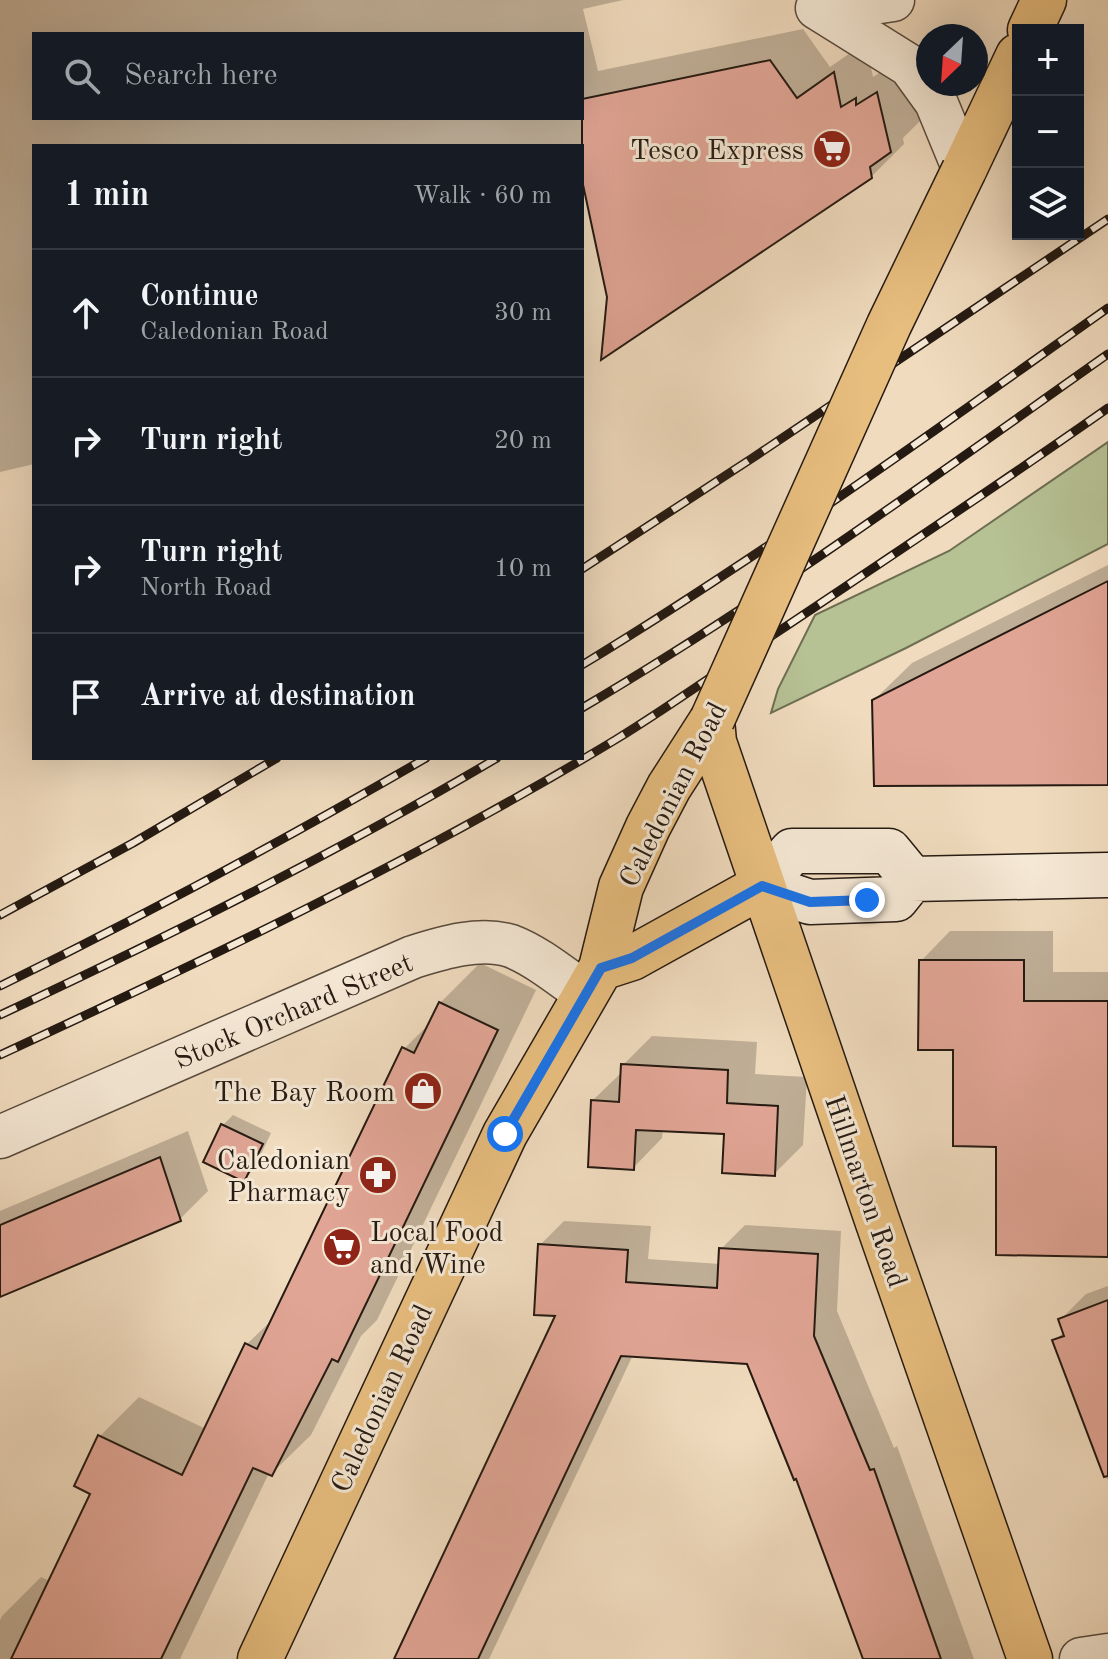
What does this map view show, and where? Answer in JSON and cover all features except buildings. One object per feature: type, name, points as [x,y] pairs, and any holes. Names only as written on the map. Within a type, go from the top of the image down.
[{"type":"main road","points":[[1033,24],[1044,0]]},
{"type":"main road","name":"Caledonian Road","points":[[260,1659],[505,1134],[593,980],[621,887],[648,827],[669,787],[712,720],[889,325],[1012,69]]},
{"type":"main road","name":"Hillmarton Road","points":[[712,720],[714,742],[762,886],[1030,1659]]},
{"type":"main road","points":[[593,980],[762,886]]},
{"type":"street","points":[[893,0],[817,8],[910,66],[936,102],[964,170]]},
{"type":"street","points":[[762,886],[792,851],[889,851],[912,879],[1108,875]]},
{"type":"street","name":"Stock Orchard Street","points":[[0,1137],[413,957],[446,947],[477,942],[510,946],[536,960],[593,980]]},
{"type":"street","points":[[1081,1659],[1108,1655]]},
{"type":"green space","points":[[1108,442],[1108,544],[906,648],[771,713],[778,689],[815,615],[949,551]]},
{"type":"railway","points":[[584,568],[1108,219]]},
{"type":"railway","points":[[584,664],[782,536],[1108,308]]},
{"type":"railway","points":[[584,707],[783,581],[1108,354]]},
{"type":"railway","points":[[584,758],[657,713],[1108,408]]},
{"type":"railway","points":[[0,915],[133,843],[274,760]]},
{"type":"railway","points":[[0,986],[215,876],[422,760]]},
{"type":"railway","points":[[0,1015],[252,892],[493,760]]},
{"type":"railway","points":[[0,1055],[312,906],[465,826],[581,760]]},
{"type":"place","name":"Tesco Express","points":[[832,149]]},
{"type":"place","name":"The Bay Room","points":[[423,1091]]},
{"type":"place","name":"Caledonian Pharmacy","points":[[378,1175]]},
{"type":"place","name":"Local Food and Wine","points":[[342,1247]]},
{"type":"route","points":[[505,1134],[601,968],[632,958],[762,886],[810,902],[867,900]]}]
